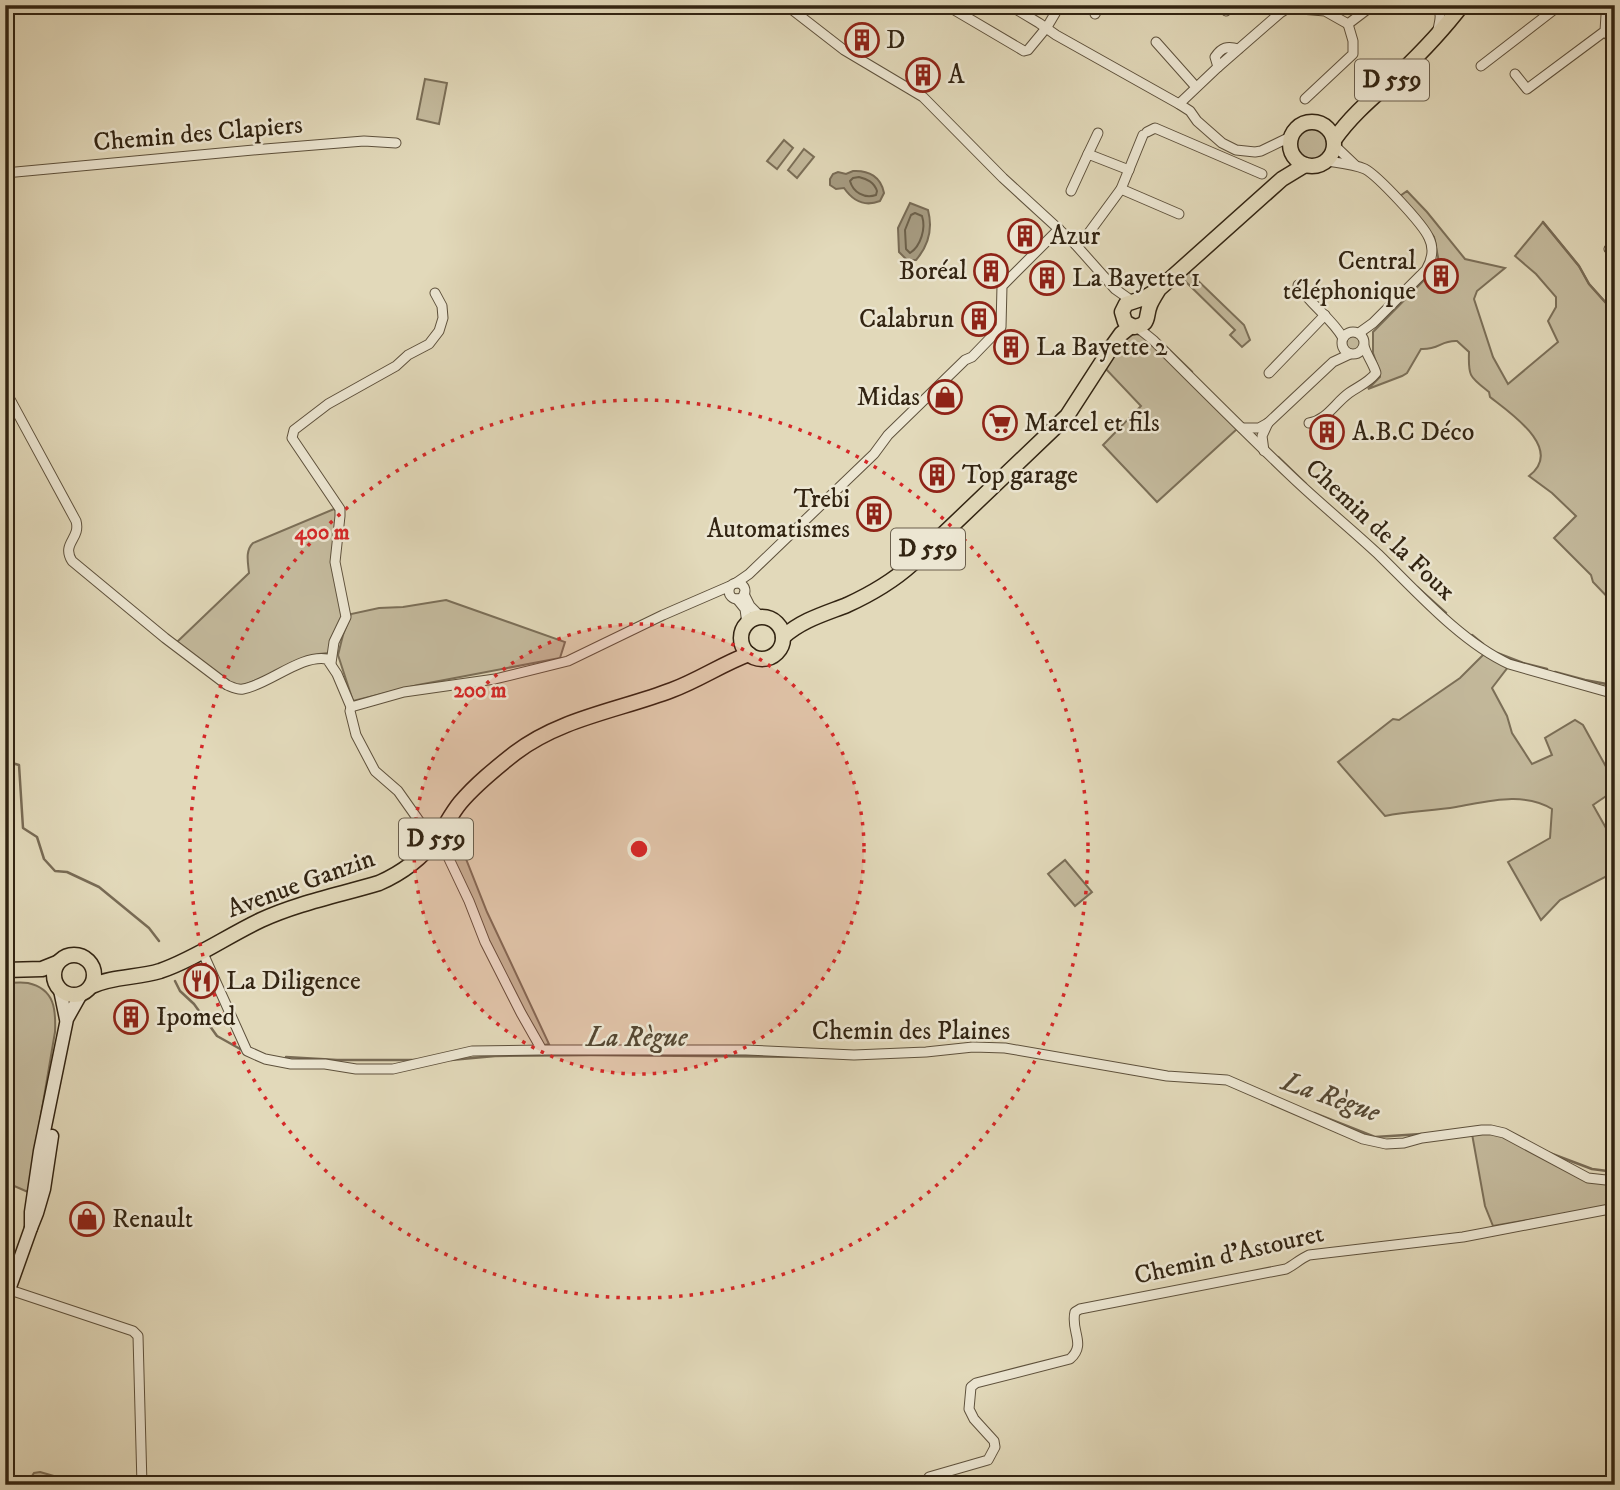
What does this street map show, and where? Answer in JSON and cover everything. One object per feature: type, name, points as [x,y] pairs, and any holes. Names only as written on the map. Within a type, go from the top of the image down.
[{"type":"main road","name":"D 559","points":[[1334,143],[1350,118],[1400,73],[1435,34],[1450,8]]},
{"type":"main road","name":"D 559","points":[[1325,127],[1350,118]]},
{"type":"main road","points":[[1135,314],[1159,289],[1282,179],[1305,166],[1320,165],[1327,161],[1334,143],[1332,134],[1325,127],[1306,123],[1300,126],[1288,146],[1289,167],[1282,179]]},
{"type":"main road","points":[[1288,146],[1305,166]]},
{"type":"main road","name":"D 559","points":[[783,637],[815,617],[868,595],[899,575],[1024,456],[1066,409],[1135,314]]},
{"type":"main road","name":"D 559","points":[[768,619],[815,617]]},
{"type":"main road","points":[[768,619],[779,626],[783,637],[779,650],[773,656],[761,659],[746,648],[744,629],[751,620],[768,619]]},
{"type":"main road","name":"Avenue Ganzin","points":[[86,990],[98,983],[161,971],[288,909],[393,877],[417,860],[437,838],[460,803],[480,783],[537,738],[577,721],[677,688],[716,669],[746,648]]},
{"type":"main road","points":[[5,970],[42,969],[66,956],[78,954],[89,960],[95,972],[94,979],[66,1020],[53,1090],[54,1120],[44,1189],[8,1296]]},
{"type":"main road","points":[[57,963],[54,976],[66,1020]]},
{"type":"main road","name":"Avenue Ganzin","points":[[93,965],[107,971],[134,975]]},
{"type":"main road","points":[[5,978],[41,978],[70,995],[86,990]]},
{"type":"street","name":"Chemin de la Foux","points":[[786,5],[844,50],[923,97],[1003,178],[1075,244],[1115,289],[1153,340],[1261,447],[1437,612],[1481,648],[1508,664],[1615,694]]},
{"type":"street","points":[[946,5],[1024,51],[1028,50],[1046,28],[1060,5]]},
{"type":"street","points":[[1009,5],[1179,104],[1222,143],[1236,149],[1255,152],[1288,146]]},
{"type":"street","points":[[1348,24],[1373,5]]},
{"type":"street","points":[[1481,66],[1560,5]]},
{"type":"street","points":[[1610,5],[1605,31],[1615,43]]},
{"type":"street","points":[[1179,104],[1218,67],[1215,57],[1220,50],[1239,48],[1277,9],[1288,8],[1325,11],[1348,24],[1353,41],[1353,54],[1304,99]]},
{"type":"street","points":[[1515,74],[1527,89],[1605,31]]},
{"type":"street","points":[[1156,42],[1196,87]]},
{"type":"street","points":[[1075,244],[1088,234],[1121,189],[1145,134],[1155,128],[1262,174]]},
{"type":"street","points":[[1071,191],[1098,134]]},
{"type":"street","name":"Chemin des Clapiers","points":[[5,173],[364,141],[396,143]]},
{"type":"street","points":[[1245,431],[1268,423],[1354,343],[1426,270],[1431,260],[1429,237],[1422,228],[1380,180],[1344,156],[1334,143]]},
{"type":"street","points":[[1231,160],[1236,149]]},
{"type":"street","points":[[1088,154],[1129,170]]},
{"type":"street","points":[[1327,161],[1357,166]]},
{"type":"street","points":[[1121,189],[1180,214]]},
{"type":"street","points":[[351,708],[404,692],[495,679],[568,661],[714,592],[737,590],[749,574],[874,454],[888,435],[965,360],[972,357],[1000,327],[1002,286],[1059,229]]},
{"type":"street","points":[[1298,285],[1369,359],[1376,373],[1370,381],[1349,394],[1322,419],[1309,424]]},
{"type":"street","points":[[422,825],[398,791],[375,771],[356,735],[351,708],[331,663],[334,642],[346,617],[335,562],[340,509],[292,438],[294,430],[328,404],[429,344],[439,331],[443,318],[442,306],[435,293]]},
{"type":"street","points":[[1269,373],[1325,315]]},
{"type":"street","points":[[5,390],[76,521],[78,531],[68,550],[72,561],[82,570],[165,638],[236,689],[251,686],[319,658],[331,663]]},
{"type":"street","points":[[1261,447],[1268,423]]},
{"type":"street","points":[[1245,431],[1253,436],[1263,433]]},
{"type":"street","points":[[737,590],[750,606],[768,619]]},
{"type":"street","points":[[737,590],[745,609],[747,624]]},
{"type":"street","points":[[437,838],[460,880],[503,980],[542,1050]]},
{"type":"street","name":"Chemin des Plaines","points":[[202,951],[247,1051],[265,1059],[291,1064],[393,1069],[472,1051],[746,1050],[853,1055],[973,1047],[1005,1048],[1167,1076],[1227,1080],[1363,1139],[1386,1144],[1491,1130],[1504,1133],[1588,1178],[1615,1181]]},
{"type":"street","name":"Chemin d'Astouret","points":[[926,1485],[929,1477],[988,1460],[995,1447],[994,1441],[974,1419],[969,1409],[971,1387],[976,1383],[1070,1359],[1079,1347],[1072,1322],[1075,1312],[1080,1309],[1286,1269],[1309,1255],[1463,1237],[1615,1208]]},
{"type":"street","points":[[8,1296],[133,1331],[138,1336],[142,1485]]},
{"type":"shaded area","points":[[425,79],[447,83],[439,124],[417,119]]},
{"type":"shaded area","points":[[1312,129],[1323,134],[1328,145],[1323,156],[1312,161],[1301,156],[1296,145],[1301,134]]},
{"type":"shaded area","points":[[784,140],[793,148],[777,169],[767,161]]},
{"type":"shaded area","points":[[804,149],[814,157],[797,178],[788,170]]},
{"type":"shaded area","points":[[1407,191],[1465,259],[1505,268],[1477,291],[1474,299],[1493,357],[1508,384],[1558,342],[1548,321],[1556,307],[1556,297],[1536,274],[1515,256],[1543,222],[1579,266],[1589,284],[1615,313],[1615,605],[1593,582],[1591,575],[1554,538],[1576,516],[1529,476],[1538,465],[1541,454],[1537,443],[1520,421],[1490,397],[1489,392],[1474,379],[1469,367],[1469,352],[1457,341],[1421,349],[1407,373],[1368,389],[1380,377],[1373,353],[1373,332],[1429,275],[1442,285],[1450,277],[1440,267],[1434,237],[1400,196]]},
{"type":"shaded area","points":[[1189,272],[1244,325],[1250,340],[1242,347],[1230,335],[1235,330],[1182,278]]},
{"type":"shaded area","points":[[1354,335],[1360,337],[1360,349],[1354,351],[1348,349],[1346,343],[1348,337]]},
{"type":"shaded area","points":[[1124,336],[1143,336],[1237,429],[1157,502],[1103,445],[1141,406],[1103,366]]},
{"type":"shaded area","points":[[334,509],[343,516],[337,564],[346,605],[329,653],[319,654],[242,686],[224,682],[177,642],[249,573],[248,553],[253,543]]},
{"type":"shaded area","points":[[446,600],[565,642],[560,658],[418,685],[353,701],[338,655],[351,614]]},
{"type":"shaded area","points":[[1484,654],[1508,667],[1492,688],[1507,716],[1512,733],[1532,764],[1552,755],[1545,738],[1575,720],[1583,725],[1615,783],[1615,790],[1593,805],[1615,844],[1615,872],[1560,900],[1541,920],[1508,862],[1550,838],[1552,809],[1529,800],[1505,799],[1385,816],[1338,762],[1393,719],[1399,720],[1460,678]]},
{"type":"shaded area","points":[[453,826],[487,912],[549,1044],[537,1047],[463,890],[437,844]]},
{"type":"shaded area","points":[[1065,860],[1092,892],[1075,906],[1048,874]]},
{"type":"shaded area","points":[[5,983],[28,983],[44,990],[52,1001],[55,1016],[55,1032],[28,1192],[5,1182]]},
{"type":"shaded area","points":[[1472,1134],[1500,1135],[1589,1180],[1615,1183],[1615,1205],[1493,1226],[1485,1206]]},
{"type":"shaded area","points":[[40,1472],[85,1485],[26,1485],[34,1473]]},
{"type":"water","points":[[853,171],[869,173],[877,179],[884,193],[880,201],[860,202],[844,188],[836,189],[830,185],[833,174]]},
{"type":"water","points":[[910,203],[928,210],[930,224],[924,249],[916,260],[907,260],[899,252],[898,228]]},
{"type":"waterway","points":[[1543,222],[1579,266],[1589,284],[1615,313]]},
{"type":"waterway","points":[[1165,346],[1192,372]]},
{"type":"waterway","points":[[1278,457],[1306,484]]},
{"type":"waterway","points":[[1417,587],[1446,613]]},
{"type":"waterway","points":[[1472,635],[1483,644]]},
{"type":"waterway","points":[[1497,653],[1547,669]]},
{"type":"waterway","points":[[1555,672],[1612,685]]},
{"type":"waterway","name":"La Règue","points":[[5,761],[19,765],[23,828],[37,837],[44,859],[55,871],[67,872],[99,887],[149,928],[159,941]]},
{"type":"waterway","name":"La Règue","points":[[175,981],[217,1036],[242,1050]]},
{"type":"waterway","name":"La Règue","points":[[451,1060],[495,1056],[591,1055],[808,1057]]},
{"type":"waterway","name":"La Règue","points":[[286,1057],[416,1060]]},
{"type":"waterway","name":"La Règue","points":[[1314,1113],[1375,1137],[1421,1134]]},
{"type":"waterway","name":"La Règue","points":[[1547,1152],[1592,1169],[1615,1172]]},
{"type":"place","name":"D","points":[[862,40]]},
{"type":"place","name":"A","points":[[923,75]]},
{"type":"place","name":"Azur","points":[[1025,236]]},
{"type":"place","name":"Boréal","points":[[991,271]]},
{"type":"place","name":"Central téléphonique","points":[[1441,276]]},
{"type":"place","name":"La Bayette 1","points":[[1047,278]]},
{"type":"place","name":"Calabrun","points":[[979,319]]},
{"type":"place","name":"La Bayette 2","points":[[1011,347]]},
{"type":"place","name":"Midas","points":[[945,397]]},
{"type":"place","name":"Marcel et fils","points":[[1000,423]]},
{"type":"place","name":"A.B.C Déco","points":[[1327,432]]},
{"type":"place","name":"Top garage","points":[[937,475]]},
{"type":"place","name":"Trebi Automatismes","points":[[874,514]]},
{"type":"place","name":"La Diligence","points":[[201,981]]},
{"type":"place","name":"Ipomed","points":[[131,1017]]},
{"type":"place","name":"Renault","points":[[87,1219]]}]
